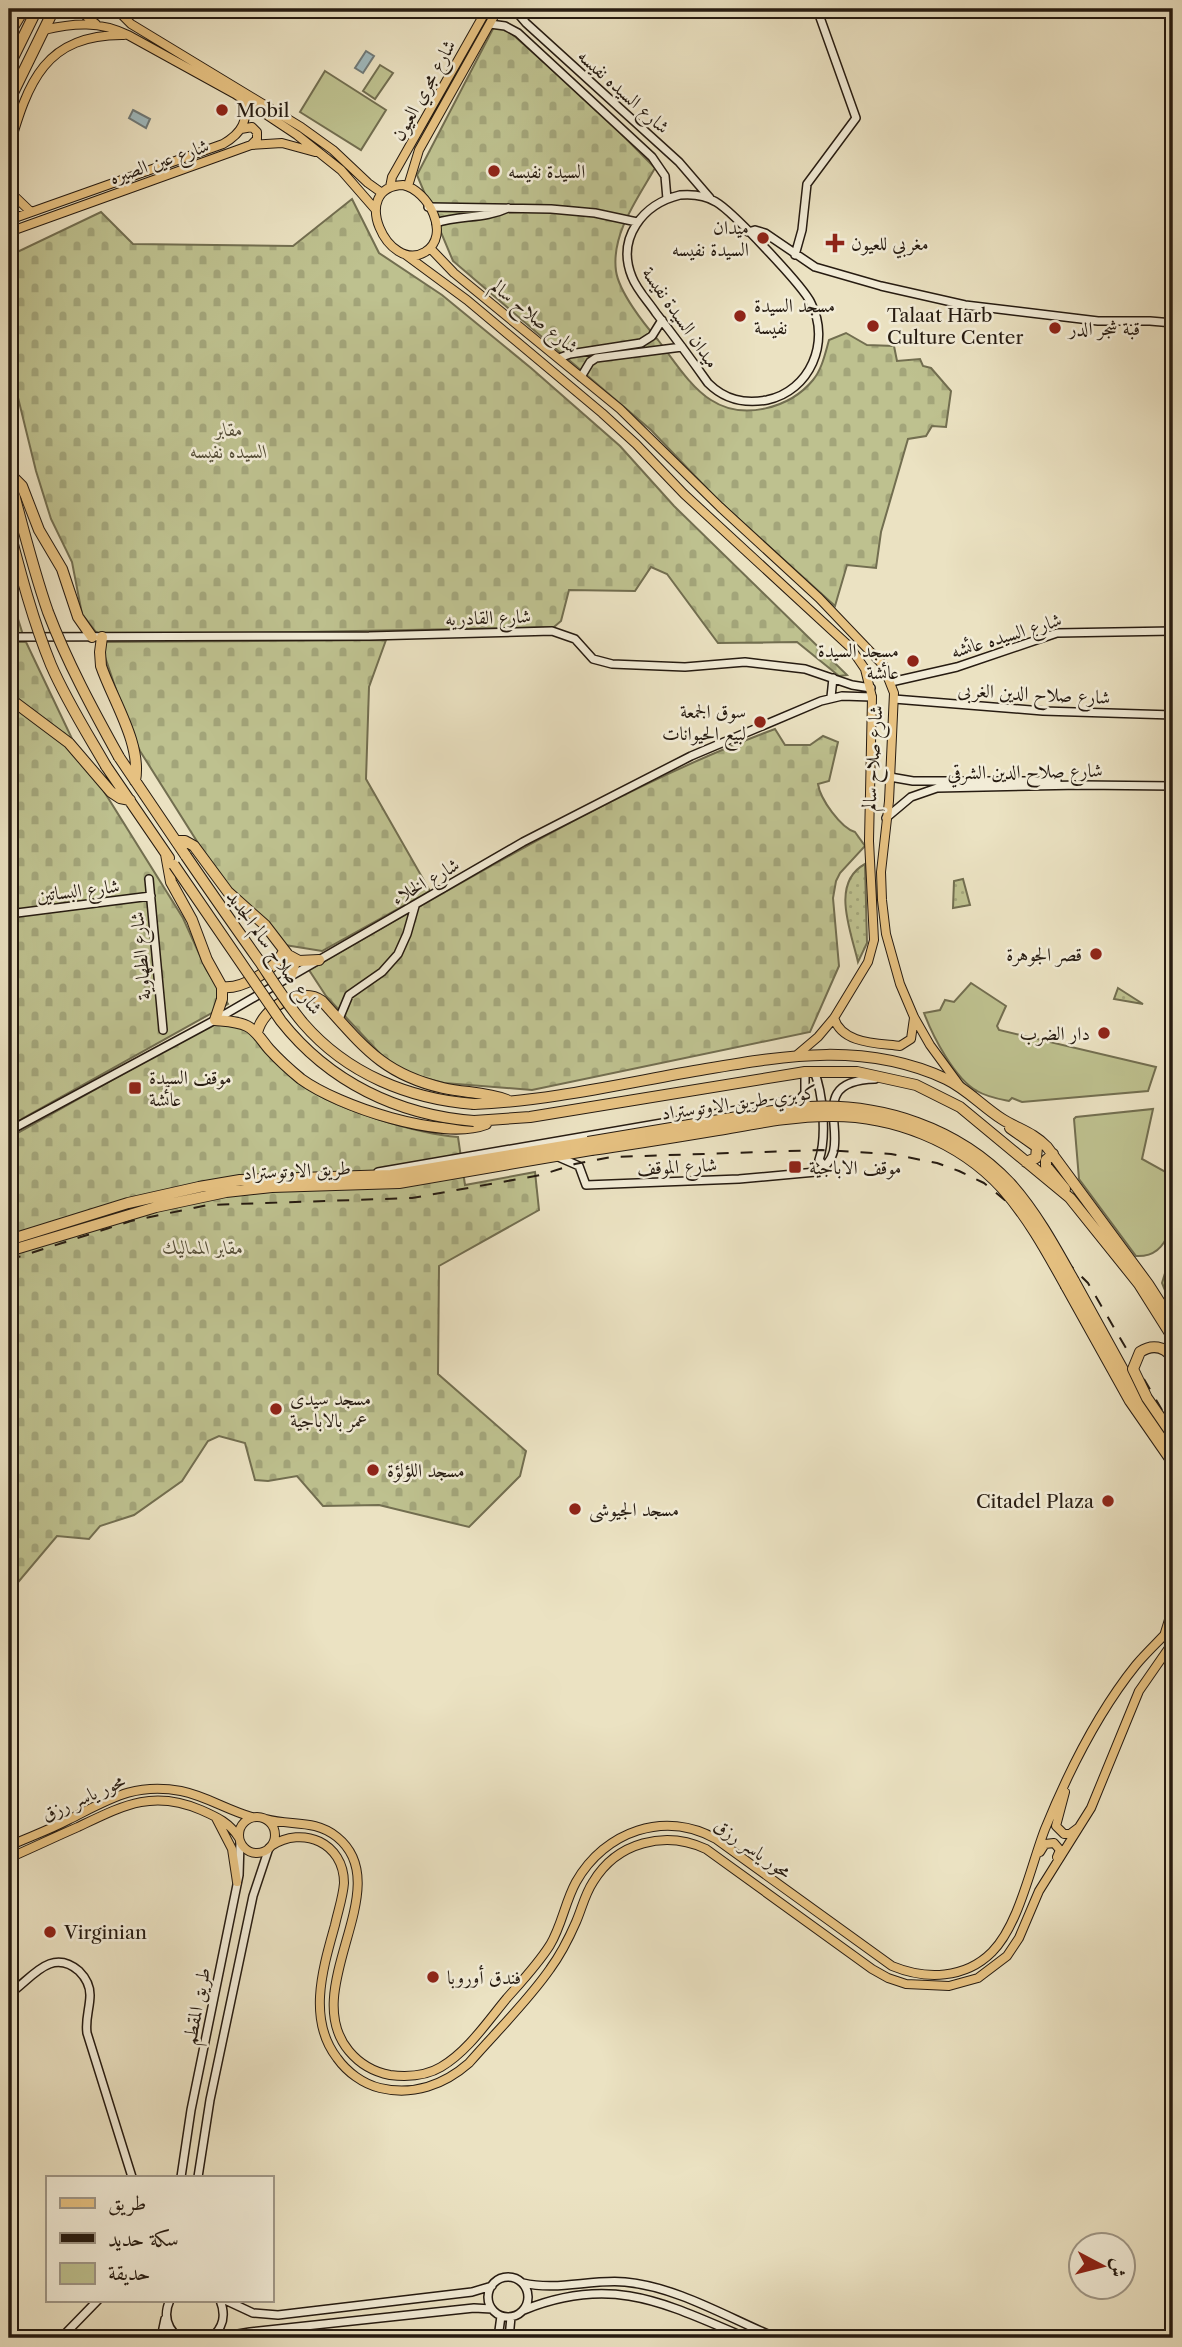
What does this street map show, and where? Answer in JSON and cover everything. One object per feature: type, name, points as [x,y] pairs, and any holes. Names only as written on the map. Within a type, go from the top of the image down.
[{"type":"highway","points":[[9,34],[24,9]]},
{"type":"highway","points":[[9,66],[37,9]]},
{"type":"highway","points":[[9,101],[54,9]]},
{"type":"highway","points":[[9,411],[12,428],[9,443]]},
{"type":"highway","points":[[9,473],[22,486],[39,530],[59,562],[78,617],[97,637],[101,666],[134,749],[135,781]]},
{"type":"highway","name":"شارع صلاح سالم الجديد","points":[[9,473],[41,590],[57,633],[78,681],[119,757],[296,1015],[326,1046],[356,1068],[387,1084],[430,1098],[474,1104],[511,1102],[798,1054],[835,1054],[879,1059],[925,1071],[962,1088]]},
{"type":"highway","name":"شارع صلاح سالم الجديد","points":[[9,529],[33,614],[51,664],[106,766],[281,1021],[299,1043],[320,1062],[352,1084],[385,1101],[434,1116],[493,1121],[810,1071],[849,1071],[892,1079],[929,1090],[952,1102],[975,1119],[1026,1162]]},
{"type":"highway","points":[[9,698],[75,749],[111,792],[130,800]]},
{"type":"highway","points":[[176,841],[185,841],[194,846],[228,892],[265,925],[294,965],[291,975]]},
{"type":"highway","points":[[166,854],[172,882],[222,987],[222,999],[215,1020],[245,1025],[257,1033],[277,1058],[295,1074],[315,1088],[337,1098],[430,1128],[470,1129],[493,1121]]},
{"type":"highway","points":[[288,954],[299,961],[319,960]]},
{"type":"highway","points":[[222,987],[240,985],[272,968],[288,954]]},
{"type":"highway","points":[[257,1033],[266,1014],[300,995],[309,995],[320,999],[372,1055],[399,1073],[433,1086],[487,1094],[511,1102]]},
{"type":"highway","name":"شارع صلاح سالم","points":[[962,1088],[1002,1119],[1031,1133],[1053,1154],[1148,1284],[1173,1323]]},
{"type":"highway","name":"كوبري طريق الاوتوستراد","points":[[589,1146],[805,1107],[848,1108],[903,1117],[942,1133],[1009,1183],[1040,1224],[1070,1283]]},
{"type":"highway","points":[[1002,1119],[1012,1130],[1037,1147],[1036,1158],[1026,1162],[1070,1198]]},
{"type":"highway","name":"طريق الاوتوستراد","points":[[9,1240],[128,1203],[240,1180],[363,1177],[589,1146]]},
{"type":"highway","name":"طريق الاوتوستراد","points":[[9,1251],[156,1207],[226,1192],[272,1187],[398,1183],[555,1155],[589,1146]]},
{"type":"highway","points":[[1053,1154],[1046,1160],[1046,1166],[1139,1284],[1173,1338]]},
{"type":"highway","points":[[1070,1283],[1144,1408],[1173,1449]]},
{"type":"highway","points":[[1070,1283],[1136,1412],[1173,1463]]},
{"type":"highway","points":[[1172,1434],[1147,1398],[1133,1369],[1140,1352],[1150,1347],[1163,1348],[1173,1358]]},
{"type":"highway","points":[[1170,1629],[1173,1611]]},
{"type":"main road","points":[[82,9],[96,24]]},
{"type":"main road","points":[[42,34],[73,24],[96,24],[128,35],[242,98],[323,155],[351,180],[375,209],[376,217],[395,250],[406,255],[419,254],[430,248],[437,236],[436,223],[420,192],[408,186],[386,190],[260,99],[131,24],[116,9]]},
{"type":"main road","name":"شارع مجري العيون","points":[[386,190],[487,9]]},
{"type":"main road","name":"شارع مجري العيون","points":[[408,186],[419,150],[498,9]]},
{"type":"main road","points":[[9,148],[30,89],[47,61],[64,48],[86,40],[128,35]]},
{"type":"main road","points":[[241,129],[246,116],[242,98]]},
{"type":"main road","points":[[241,129],[252,127],[257,132],[257,139],[250,145]]},
{"type":"main road","name":"شارع عين الصيره","points":[[9,220],[223,144],[241,129]]},
{"type":"main road","name":"شارع عين الصيره","points":[[9,232],[250,145],[282,143],[323,155]]},
{"type":"main road","points":[[375,209],[386,190]]},
{"type":"main road","points":[[9,191],[31,212]]},
{"type":"main road","name":"شارع صلاح سالم","points":[[430,248],[454,273],[639,426],[695,483],[819,598],[877,658],[891,682],[894,699],[881,872],[883,915],[897,974],[915,1017],[941,1062],[962,1088]]},
{"type":"main road","name":"شارع صلاح سالم","points":[[406,255],[467,300],[619,428],[684,494],[850,647],[865,669],[871,693],[869,841],[873,940],[868,962],[834,1018],[818,1037],[798,1054]]},
{"type":"main road","points":[[834,1018],[839,1029],[850,1038],[900,1046],[911,1039],[915,1017]]},
{"type":"main road","name":"محور ياسر رزق","points":[[266,1819],[323,1828],[340,1839],[351,1853],[356,1865],[358,1886],[334,1993],[335,2023],[346,2047],[357,2059],[376,2071],[397,2076],[434,2070],[464,2048],[550,1945],[572,1891],[586,1867],[608,1845],[634,1831],[652,1826],[671,1825],[708,1834],[885,1962],[924,1975],[947,1974],[983,1960],[994,1950],[1007,1930],[1066,1782],[1085,1745],[1133,1669],[1170,1629]]},
{"type":"main road","name":"محور ياسر رزق","points":[[270,1847],[285,1838],[308,1837],[327,1845],[339,1861],[344,1885],[320,1991],[321,2025],[327,2042],[342,2064],[370,2085],[393,2090],[416,2090],[432,2086],[454,2075],[469,2063],[548,1972],[566,1942],[597,1875],[616,1857],[642,1843],[660,1839],[679,1840],[706,1849],[880,1974],[906,1984],[933,1987],[956,1985],[971,1981],[991,1970],[1007,1956],[1019,1938],[1039,1891],[1082,1825],[1101,1786],[1139,1691],[1173,1642]]},
{"type":"main road","points":[[1066,1782],[1056,1826],[1059,1832],[1067,1835],[1082,1825]]},
{"type":"main road","name":"محور ياسر رزق","points":[[9,1846],[110,1798],[145,1789],[187,1793],[252,1817]]},
{"type":"main road","name":"محور ياسر رزق","points":[[9,1858],[115,1809],[140,1801],[177,1802],[214,1815],[226,1822],[240,1840]]},
{"type":"main road","points":[[214,1815],[232,1849],[237,1882]]},
{"type":"main road","points":[[252,1817],[266,1819],[275,1831],[270,1847],[262,1852],[246,1849],[240,1840],[243,1824],[252,1817]]},
{"type":"main road","points":[[1032,1866],[1044,1845],[1052,1842],[1059,1850],[1054,1867]]},
{"type":"street","name":"شارع السيده نفيسه","points":[[513,9],[679,162],[710,199]]},
{"type":"street","points":[[795,255],[802,230],[807,184],[856,118],[817,9]]},
{"type":"street","name":"شارع السيده نفيسه","points":[[490,24],[505,26],[518,33],[652,157],[665,176],[667,200]]},
{"type":"street","points":[[428,207],[573,211],[637,222],[648,210],[667,200],[692,195],[710,199]]},
{"type":"street","name":"ميدان السيدة نفيسة","points":[[637,222],[628,244],[629,268],[636,286],[713,387],[723,395],[741,401],[758,401],[783,395],[799,384],[811,368],[819,336],[812,303],[722,205],[710,199]]},
{"type":"street","points":[[436,223],[455,218],[492,215],[509,208]]},
{"type":"street","points":[[748,232],[755,230],[765,233],[816,267],[881,286],[965,305],[1098,321],[1173,323]]},
{"type":"street","points":[[559,358],[641,343],[652,335],[662,320]]},
{"type":"street","points":[[581,377],[587,365],[596,358],[682,347]]},
{"type":"street","name":"شارع القادريه","points":[[9,637],[552,631],[575,639],[593,659],[611,664],[685,667],[745,662],[805,669],[861,687],[871,693]]},
{"type":"street","name":"شارع السيده عائشه","points":[[891,682],[953,668],[1057,633],[1173,631]]},
{"type":"street","points":[[831,698],[833,678]]},
{"type":"street","name":"شارع الخلاء","points":[[9,1131],[215,1020],[523,842],[677,763],[726,740],[831,698],[871,693]]},
{"type":"street","name":"شارع صلاح الدين الغربى","points":[[894,699],[1043,711],[1173,715]]},
{"type":"street","name":"شارع صلاح الدين الشرقي","points":[[890,777],[913,781],[1173,784]]},
{"type":"street","name":"شارع صلاح الدين الشرقي","points":[[886,818],[911,797],[937,788],[1173,784]]},
{"type":"street","name":"شارع الطهاوية","points":[[149,879],[163,1030]]},
{"type":"street","name":"شارع البساتين","points":[[9,914],[151,896]]},
{"type":"street","points":[[339,1019],[351,992],[378,976],[394,960],[404,943],[415,906]]},
{"type":"street","points":[[810,1071],[821,1096],[820,1160],[826,1167],[834,1151],[835,1095],[840,1087],[856,1081],[892,1079]]},
{"type":"street","points":[[363,1177],[402,1167],[800,1099],[805,1093],[810,1071]]},
{"type":"street","points":[[822,1128],[834,1128]]},
{"type":"street","name":"شارع الموقف","points":[[555,1155],[579,1166],[586,1185],[812,1173],[826,1167]]},
{"type":"street","points":[[770,1166],[770,1176]]},
{"type":"street","name":"طريق المقطم","points":[[181,2176],[191,2110],[237,1882],[240,1840]]},
{"type":"street","name":"طريق المقطم","points":[[198,2176],[210,2099],[253,1896],[270,1847]]},
{"type":"street","points":[[9,1994],[48,1964],[67,1965],[83,1975],[90,1993],[86,2016],[87,2033],[132,2176]]},
{"type":"street","points":[[228,2302],[253,2313],[278,2315],[472,2292],[492,2286],[503,2278],[564,2287],[621,2282],[663,2290],[777,2338]]},
{"type":"street","points":[[523,2283],[528,2293],[524,2310]]},
{"type":"street","points":[[492,2286],[488,2298],[492,2309],[501,2316],[511,2317],[555,2300],[620,2294],[659,2301],[747,2338]]},
{"type":"street","points":[[659,2301],[663,2290]]},
{"type":"street","points":[[61,2338],[96,2302]]},
{"type":"street","points":[[161,2338],[169,2302]]},
{"type":"street","points":[[212,2338],[223,2322],[223,2302]]},
{"type":"street","points":[[212,2338],[474,2308],[492,2309]]},
{"type":"street","points":[[166,2315],[171,2331],[179,2338]]},
{"type":"street","points":[[498,2338],[501,2316]]},
{"type":"street","points":[[509,2338],[511,2317]]},
{"type":"green space","points":[[496,23],[504,27],[597,109],[655,168],[622,230],[616,271],[627,298],[639,317],[703,394],[737,410],[779,404],[792,398],[813,380],[821,366],[829,340],[846,333],[867,345],[894,346],[897,361],[920,359],[923,366],[931,368],[951,391],[946,427],[932,426],[926,436],[908,439],[881,532],[876,568],[847,565],[835,606],[718,500],[651,430],[453,261],[417,175]]},
{"type":"green space","points":[[380,65],[393,73],[375,99],[363,91]]},
{"type":"green space","points":[[325,71],[386,110],[361,150],[300,112]]},
{"type":"green space","name":"مقابر السيده نفيسه","points":[[352,199],[379,253],[442,295],[620,446],[674,506],[847,675],[839,676],[797,642],[718,643],[667,574],[651,567],[635,591],[569,590],[561,621],[554,627],[105,636],[96,632],[82,614],[72,562],[51,519],[36,471],[9,361],[9,256],[101,212],[133,244],[293,246]]},
{"type":"green space","points":[[9,590],[23,635],[9,635]]},
{"type":"green space","points":[[386,640],[369,687],[366,779],[430,891],[322,951],[285,945],[266,921],[222,881],[140,751],[128,725],[100,642]]},
{"type":"green space","points":[[9,642],[26,642],[75,745],[183,918],[206,969],[228,1004],[9,1126]]},
{"type":"green space","points":[[775,729],[785,745],[810,745],[823,736],[838,742],[829,781],[818,784],[832,812],[855,832],[865,846],[836,881],[833,898],[839,966],[810,1032],[532,1090],[444,1083],[410,1074],[385,1059],[326,996],[309,970],[596,809],[714,753]]},
{"type":"green space","points":[[865,864],[867,943],[858,962],[848,922],[846,895],[854,872]]},
{"type":"green space","points":[[963,879],[970,905],[953,908],[954,881]]},
{"type":"green space","points":[[971,983],[1006,1006],[997,1026],[999,1030],[1156,1067],[1148,1091],[1022,1102],[1012,1098],[1009,1101],[997,1099],[977,1091],[953,1067],[924,1013],[940,1010],[945,1000],[954,1002]]},
{"type":"green space","points":[[1118,988],[1143,1004],[1114,999]]},
{"type":"green space","name":"مقابر المماليك","points":[[226,1016],[249,1031],[292,1075],[320,1096],[379,1120],[458,1137],[465,1185],[535,1172],[539,1210],[439,1266],[438,1374],[526,1451],[520,1476],[469,1527],[379,1505],[323,1506],[297,1476],[268,1481],[255,1480],[245,1443],[219,1436],[208,1441],[182,1481],[134,1515],[100,1526],[89,1539],[57,1536],[9,1593],[9,1138]]},
{"type":"green space","points":[[1153,1109],[1142,1159],[1173,1176],[1172,1215],[1166,1239],[1159,1248],[1149,1254],[1136,1256],[1079,1179],[1074,1119]]},
{"type":"green space","points":[[1173,1247],[1173,1310],[1162,1283]]},
{"type":"water","points":[[366,51],[374,56],[363,73],[355,68]]},
{"type":"water","points":[[133,110],[150,119],[146,128],[129,118]]},
{"type":"railway","points":[[9,1260],[131,1221],[208,1205],[412,1198],[541,1175],[575,1164],[611,1157],[822,1150],[891,1154],[937,1163],[959,1171],[984,1183],[1006,1201],[1088,1283],[1162,1410],[1173,1423]]},
{"type":"place","name":"Mobil","points":[[222,110]]},
{"type":"place","name":"السيدة نفيسه","points":[[494,171]]},
{"type":"place","name":"ميدان السيدة نفيسه","points":[[763,238]]},
{"type":"place","name":"مغربي للعيون","points":[[835,243]]},
{"type":"place","name":"مسجد السيدة نفيسة","points":[[740,316]]},
{"type":"place","name":"Talaat Harb Culture Center","points":[[873,326]]},
{"type":"place","name":"قبة شجر الدر","points":[[1055,328]]},
{"type":"place","name":"مسجد السيدة عائشة","points":[[913,661]]},
{"type":"place","name":"سوق الجمعة لبيع الحيوانات","points":[[760,722]]},
{"type":"place","name":"قصر الجوهرة","points":[[1096,954]]},
{"type":"place","name":"دار الضرب","points":[[1104,1033]]},
{"type":"place","name":"موقف السيدة عائشة","points":[[135,1088]]},
{"type":"place","name":"موقف الاباجية","points":[[795,1167]]},
{"type":"place","name":"مسجد سيدى عمر بالاباجية","points":[[276,1409]]},
{"type":"place","name":"مسجد اللؤلؤة","points":[[373,1470]]},
{"type":"place","name":"Citadel Plaza","points":[[1108,1501]]},
{"type":"place","name":"مسجد الجيوشى","points":[[575,1509]]},
{"type":"place","name":"Virginian","points":[[50,1932]]},
{"type":"place","name":"فندق أوروبا","points":[[433,1977]]}]
